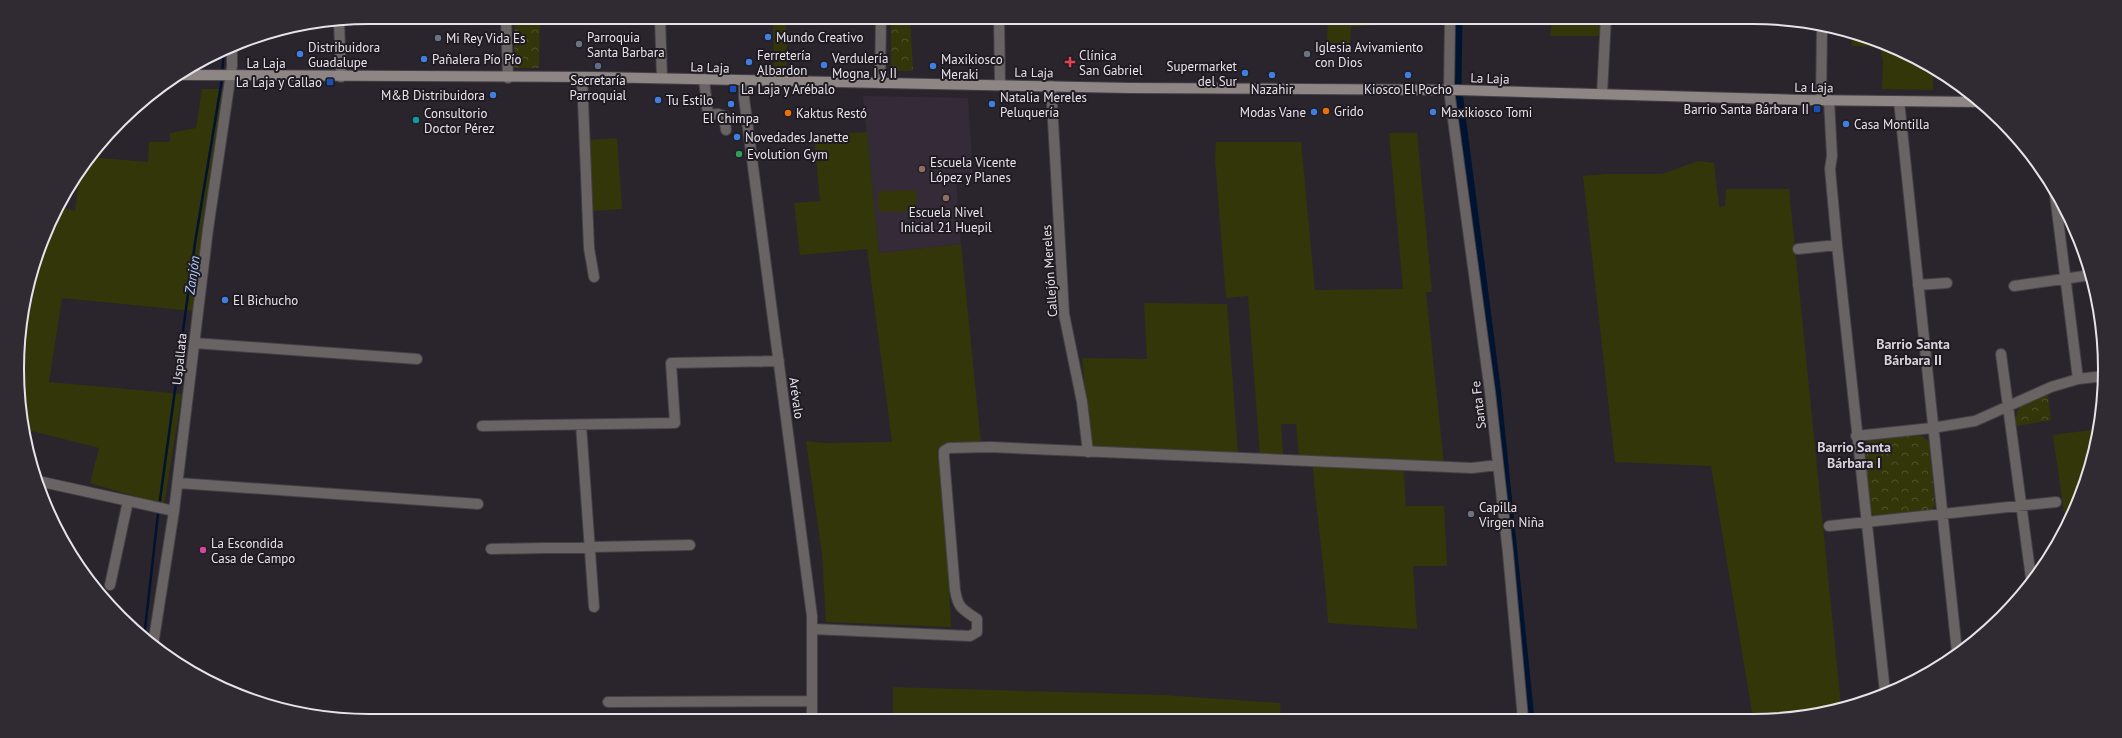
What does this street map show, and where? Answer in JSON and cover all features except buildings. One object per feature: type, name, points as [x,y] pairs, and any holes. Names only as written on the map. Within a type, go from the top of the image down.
[{"type":"main road","name":"La Laja","points":[[188,75],[662,78],[744,81],[880,82],[1051,86],[1455,90],[1825,100],[1971,102]]},
{"type":"street","points":[[506,24],[508,78]]},
{"type":"street","points":[[660,24],[662,78]]},
{"type":"street","points":[[880,82],[881,24]]},
{"type":"street","points":[[1000,24],[1000,84]]},
{"type":"street","name":"Santa Fe","points":[[1450,24],[1455,90],[1508,553],[1523,714]]},
{"type":"street","points":[[1602,94],[1606,24]]},
{"type":"street","points":[[339,26],[341,77]]},
{"type":"street","points":[[1822,32],[1825,100],[1832,156],[1830,170],[1837,245],[1856,436],[1885,688]]},
{"type":"street","name":"Uspallata","points":[[154,639],[178,483],[208,229],[230,76],[232,53]]},
{"type":"street","points":[[582,77],[589,248],[594,277]]},
{"type":"street","points":[[704,79],[708,115],[718,114],[724,116],[726,130]]},
{"type":"street","name":"Arévalo","points":[[744,81],[744,98],[779,361],[812,629],[812,714]]},
{"type":"street","name":"Callejón Mereles","points":[[1051,86],[1064,314],[1081,395],[1088,452]]},
{"type":"street","points":[[1899,101],[1941,515],[1956,648]]},
{"type":"street","points":[[2056,205],[2078,379]]},
{"type":"street","points":[[1798,249],[1837,245]]},
{"type":"street","points":[[2014,286],[2085,276]]},
{"type":"street","points":[[1918,285],[1947,283]]},
{"type":"street","points":[[194,343],[416,359]]},
{"type":"street","points":[[2001,354],[2031,574]]},
{"type":"street","points":[[482,426],[674,423],[671,363],[779,361]]},
{"type":"street","points":[[1856,436],[1932,428],[1975,421],[2051,387],[2078,379],[2098,377]]},
{"type":"street","points":[[581,424],[594,607]]},
{"type":"street","points":[[812,629],[970,636],[977,632],[977,619],[961,609],[957,602],[949,526],[944,451],[948,448],[990,447],[1472,468],[1498,465]]},
{"type":"street","points":[[43,482],[174,511]]},
{"type":"street","points":[[178,483],[478,504]]},
{"type":"street","points":[[110,585],[128,501]]},
{"type":"street","points":[[1829,526],[2056,502]]},
{"type":"street","points":[[491,549],[690,545]]},
{"type":"street","points":[[608,702],[812,701]]},
{"type":"shaded area","name":"Escuela Vicente López y Planes","points":[[863,96],[968,98],[973,178],[956,179],[961,244],[879,253]]},
{"type":"green space","points":[[515,24],[540,24],[539,68],[514,68]]},
{"type":"green space","points":[[773,24],[786,24],[787,70],[774,70]]},
{"type":"green space","points":[[891,24],[910,24],[913,71],[895,71],[891,65]]},
{"type":"green space","points":[[1328,24],[1376,24],[1351,27],[1350,43],[1327,43]]},
{"type":"green space","points":[[1551,24],[1602,24],[1601,36],[1550,36]]},
{"type":"green space","points":[[1852,39],[1877,47],[1852,46]]},
{"type":"green space","points":[[1880,48],[1926,70],[1933,74],[1933,90],[1882,89],[1883,61]]},
{"type":"green space","points":[[202,89],[226,89],[217,133],[194,311],[62,298],[49,382],[182,394],[164,505],[90,483],[99,448],[30,431],[25,392],[25,346],[31,302],[42,258],[64,208],[75,211],[79,182],[95,159],[96,158],[148,162],[149,142],[170,142],[170,133],[196,128]]},
{"type":"green space","points":[[867,132],[879,253],[961,244],[981,443],[950,443],[942,445],[951,627],[826,622],[822,554],[806,441],[825,443],[892,442],[867,249],[800,255],[794,203],[820,201],[814,136]]},
{"type":"green space","points":[[1389,133],[1417,133],[1432,292],[1426,292],[1444,464],[1403,462],[1406,506],[1444,506],[1447,566],[1413,566],[1417,629],[1328,623],[1312,458],[1299,457],[1296,424],[1281,424],[1283,455],[1260,455],[1248,296],[1226,298],[1215,159],[1216,142],[1301,142],[1315,290],[1403,289]]},
{"type":"green space","points":[[617,138],[622,209],[593,211],[588,140]]},
{"type":"green space","points":[[1698,161],[1714,163],[1719,207],[1725,206],[1726,189],[1789,189],[1841,702],[1798,711],[1752,714],[1711,466],[1615,462],[1583,176],[1606,174],[1662,174]]},
{"type":"green space","points":[[916,190],[917,211],[879,212],[878,191]]},
{"type":"green space","points":[[1144,303],[1227,304],[1238,454],[1091,450],[1082,358],[1147,359]]},
{"type":"green space","points":[[2048,395],[2051,420],[2016,426],[2015,419],[2019,408]]},
{"type":"green space","points":[[2092,430],[2080,480],[2065,516],[2053,435]]},
{"type":"green space","points":[[1917,434],[1929,441],[1935,505],[1931,510],[1878,518],[1874,516],[1870,510],[1863,447],[1868,440],[1872,439]]},
{"type":"green space","points":[[893,687],[1163,695],[1280,703],[1281,714],[893,714]]},
{"type":"waterway","points":[[1458,24],[1457,84],[1496,387],[1529,714]]},
{"type":"waterway","name":"Zanjón","points":[[222,74],[223,56]]},
{"type":"waterway","name":"Zanjón","points":[[160,500],[195,243],[222,79]]},
{"type":"waterway","name":"Zanjón","points":[[145,631],[158,514]]},
{"type":"place","name":"Mundo Creativo","points":[[768,37]]},
{"type":"place","name":"Mi Rey Vida Es","points":[[438,38]]},
{"type":"place","name":"Parroquia Santa Barbara","points":[[579,44]]},
{"type":"place","name":"Distribuidora Guadalupe","points":[[300,54]]},
{"type":"place","name":"Iglesia Avivamiento con Dios","points":[[1307,54]]},
{"type":"place","name":"Pañalera Pío Pío","points":[[424,59]]},
{"type":"place","name":"Ferretería Albardon","points":[[749,62]]},
{"type":"place","name":"Clínica San Gabriel","points":[[1070,62]]},
{"type":"place","name":"Verdulería Mogna I y II","points":[[824,65]]},
{"type":"place","name":"Secretaría Parroquial","points":[[598,66]]},
{"type":"place","name":"Maxikiosco Meraki","points":[[933,66]]},
{"type":"place","name":"Supermarket del Sur","points":[[1245,73]]},
{"type":"place","name":"Nazahir","points":[[1272,75]]},
{"type":"place","name":"Kiosco El Pocho","points":[[1408,75]]},
{"type":"place","name":"La Laja y Callao","points":[[330,82]]},
{"type":"place","name":"La Laja y Arébalo","points":[[733,89]]},
{"type":"place","name":"M&B Distribuidora","points":[[493,95]]},
{"type":"place","name":"Tu Estilo","points":[[658,100]]},
{"type":"place","name":"El Chimpa","points":[[731,104]]},
{"type":"place","name":"Natalia Mereles Peluquería","points":[[992,104]]},
{"type":"place","name":"Barrio Santa Bárbara II","points":[[1817,109]]},
{"type":"place","name":"Grido","points":[[1326,111]]},
{"type":"place","name":"Modas Vane","points":[[1314,112]]},
{"type":"place","name":"Maxikiosco Tomi","points":[[1433,112]]},
{"type":"place","name":"Kaktus Restó","points":[[788,113]]},
{"type":"place","name":"Consultorio Doctor Pérez","points":[[416,120]]},
{"type":"place","name":"Casa Montilla","points":[[1846,124]]},
{"type":"place","name":"Novedades Janette","points":[[737,137]]},
{"type":"place","name":"Evolution Gym","points":[[739,154]]},
{"type":"place","name":"Escuela Vicente López y Planes","points":[[922,169]]},
{"type":"place","name":"Escuela Nivel Inicial 21 Huepil","points":[[946,198]]},
{"type":"place","name":"El Bichucho","points":[[225,300]]},
{"type":"place","name":"Capilla Virgen Niña","points":[[1471,514]]},
{"type":"place","name":"La Escondida Casa de Campo","points":[[203,550]]},
{"type":"district","name":"Barrio Santa Bárbara II","points":[[1913,352]]},
{"type":"district","name":"Barrio Santa Bárbara I","points":[[1854,456]]}]
